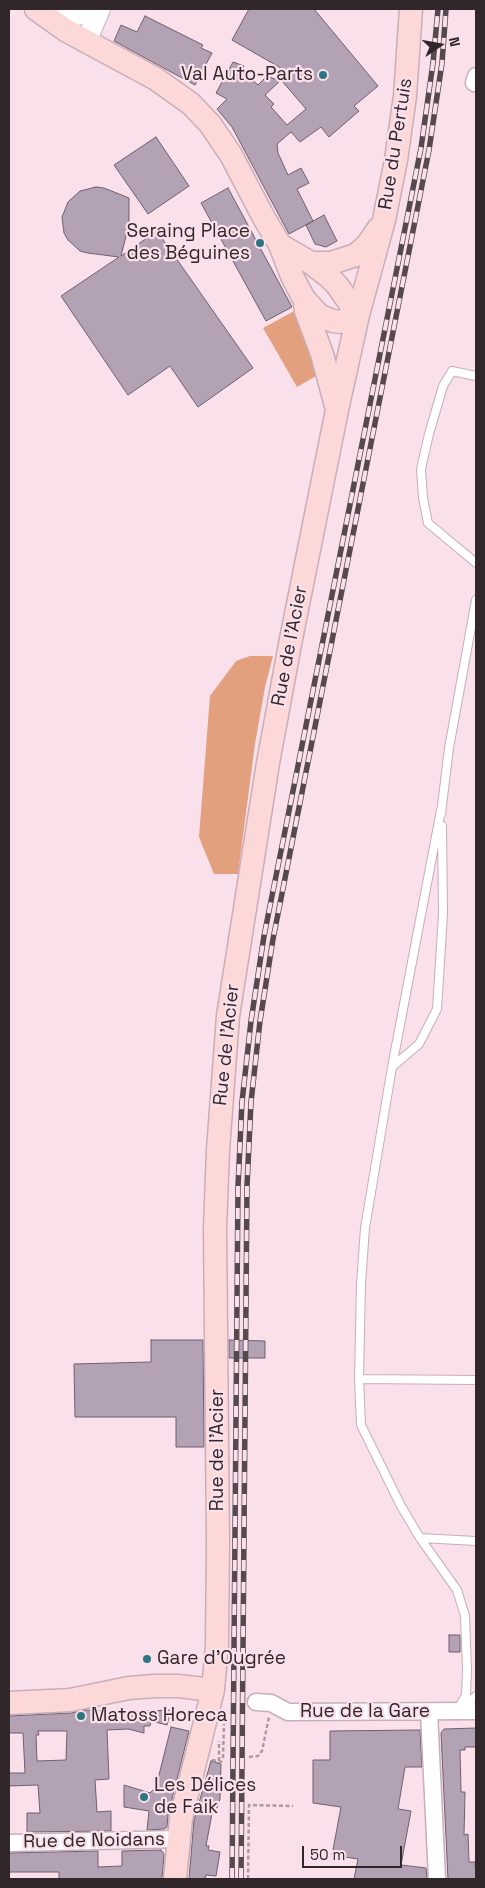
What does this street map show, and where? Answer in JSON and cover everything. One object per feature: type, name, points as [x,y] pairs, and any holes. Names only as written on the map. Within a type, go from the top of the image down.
[{"type":"main road","name":"Rue du Pertuis","points":[[358,315],[384,220],[401,130],[411,9]]},
{"type":"main road","points":[[40,12],[66,31],[156,79],[182,97],[210,124],[231,154],[280,245],[304,300],[306,311],[322,354],[337,410]]},
{"type":"main road","points":[[311,262],[331,263],[356,255],[368,244],[384,220]]},
{"type":"main road","points":[[280,245],[311,262],[337,284],[358,315],[340,322],[333,321],[320,316],[304,300]]},
{"type":"main road","name":"Rue de l'Acier","points":[[175,1879],[181,1818],[213,1690],[217,1645],[216,1228],[218,1150],[228,1016],[268,763],[337,410],[358,315]]},
{"type":"main road","points":[[9,1703],[70,1700],[129,1688],[154,1686],[178,1686],[213,1690]]},
{"type":"street","points":[[40,12],[69,17],[82,14],[90,9]]},
{"type":"street","points":[[86,42],[100,9]]},
{"type":"street","name":"Rue de la Gare","points":[[263,1702],[288,1712],[476,1712]]},
{"type":"street","points":[[429,1712],[437,1879]]},
{"type":"street","name":"Rue de Noidans","points":[[9,1843],[178,1839]]},
{"type":"lane","points":[[476,376],[452,371],[444,386],[429,434],[421,470],[423,498],[428,523],[476,563]]},
{"type":"lane","points":[[457,1711],[466,1695],[467,1670],[465,1616],[458,1590],[420,1538],[401,1506],[361,1425],[358,1379],[365,1228],[392,1067],[441,810],[449,748],[476,600]]},
{"type":"lane","points":[[392,1067],[419,1044],[437,1010],[443,914],[441,810]]},
{"type":"lane","points":[[358,1379],[476,1380]]},
{"type":"lane","points":[[420,1538],[476,1541]]},
{"type":"lane","points":[[457,1711],[476,1696]]},
{"type":"path","points":[[249,1756],[258,1756],[262,1751],[263,1702]]},
{"type":"path","points":[[223,1758],[224,1724],[220,1723],[219,1761],[223,1762]]},
{"type":"path","points":[[248,1879],[249,1806],[293,1806]]},
{"type":"shaded area","points":[[298,309],[309,335],[316,376],[297,387],[263,328]]},
{"type":"shaded area","points":[[250,656],[273,656],[265,687],[255,744],[238,874],[214,874],[199,837],[210,696],[236,661]]},
{"type":"building","points":[[249,9],[314,9],[378,86],[354,106],[359,111],[329,137],[321,127],[300,142],[291,132],[277,144],[278,153],[288,175],[301,168],[309,183],[297,189],[313,221],[289,234],[232,127],[217,109],[227,99],[216,93],[233,62],[244,66],[241,70],[258,85],[267,76],[280,81],[265,95],[274,104],[271,107],[287,125],[306,109],[282,81],[286,71],[232,40]]},
{"type":"building","points":[[145,16],[203,45],[201,48],[212,53],[195,85],[114,41],[121,25],[137,32]]},
{"type":"building","points":[[156,137],[189,186],[148,214],[114,165]]},
{"type":"building","points":[[96,187],[104,188],[129,198],[129,225],[126,229],[127,232],[121,256],[157,231],[253,368],[198,407],[170,366],[128,395],[61,296],[119,257],[80,251],[68,240],[64,233],[62,217],[68,202],[80,191]]},
{"type":"building","points":[[228,188],[292,307],[266,321],[201,203]]},
{"type":"building","points":[[324,215],[337,241],[326,247],[315,244],[306,225]]},
{"type":"building","points":[[151,1340],[203,1340],[204,1447],[176,1447],[176,1417],[75,1417],[74,1364],[151,1362]]},
{"type":"building","points":[[229,1340],[265,1341],[265,1358],[229,1358]]},
{"type":"building","points":[[449,1635],[460,1635],[460,1652],[449,1652]]},
{"type":"building","points":[[85,1710],[126,1712],[171,1710],[167,1725],[151,1721],[150,1726],[144,1726],[144,1733],[128,1729],[107,1730],[109,1779],[95,1780],[97,1812],[111,1811],[111,1831],[27,1832],[27,1813],[40,1813],[38,1785],[9,1786],[9,1773],[25,1773],[23,1733],[9,1733],[9,1716],[71,1713]],"holes":[[[38,1731],[67,1731],[66,1760],[37,1761],[36,1735],[39,1735]]]},
{"type":"building","points":[[171,1727],[189,1731],[168,1815],[167,1827],[164,1829],[147,1830],[149,1811],[124,1807],[124,1785],[150,1793],[156,1787]]},
{"type":"building","points":[[476,1728],[476,1747],[465,1747],[465,1750],[460,1750],[461,1792],[465,1792],[464,1835],[468,1834],[469,1862],[475,1862],[476,1879],[448,1879],[441,1733],[444,1729]]},
{"type":"building","points":[[420,1730],[422,1767],[405,1767],[398,1809],[411,1811],[401,1865],[426,1868],[427,1879],[354,1879],[358,1859],[332,1855],[341,1807],[313,1803],[313,1760],[330,1760],[330,1731]]},
{"type":"building","points":[[211,1761],[221,1764],[220,1799],[217,1808],[213,1808],[206,1846],[209,1846],[208,1850],[220,1852],[216,1876],[206,1875],[205,1879],[189,1879],[194,1820]]},
{"type":"building","points":[[161,1850],[164,1854],[162,1879],[59,1879],[59,1872],[9,1872],[9,1853],[98,1851],[98,1867],[122,1866],[122,1851]]},
{"type":"railway","points":[[232,1879],[238,1186],[242,1102],[251,1021],[264,936],[421,148],[433,63],[438,9]]},
{"type":"railway","points":[[241,1879],[247,1186],[251,1102],[260,1021],[273,939],[429,150],[442,63],[446,9]]},
{"type":"place","name":"Val Auto-Parts","points":[[323,75]]},
{"type":"place","name":"Seraing Place des Béguines","points":[[260,243]]},
{"type":"place","name":"Gare d'Ougrée","points":[[147,1659]]},
{"type":"place","name":"Matoss Horeca","points":[[81,1716]]},
{"type":"place","name":"Les Délices de Faik","points":[[144,1797]]}]
